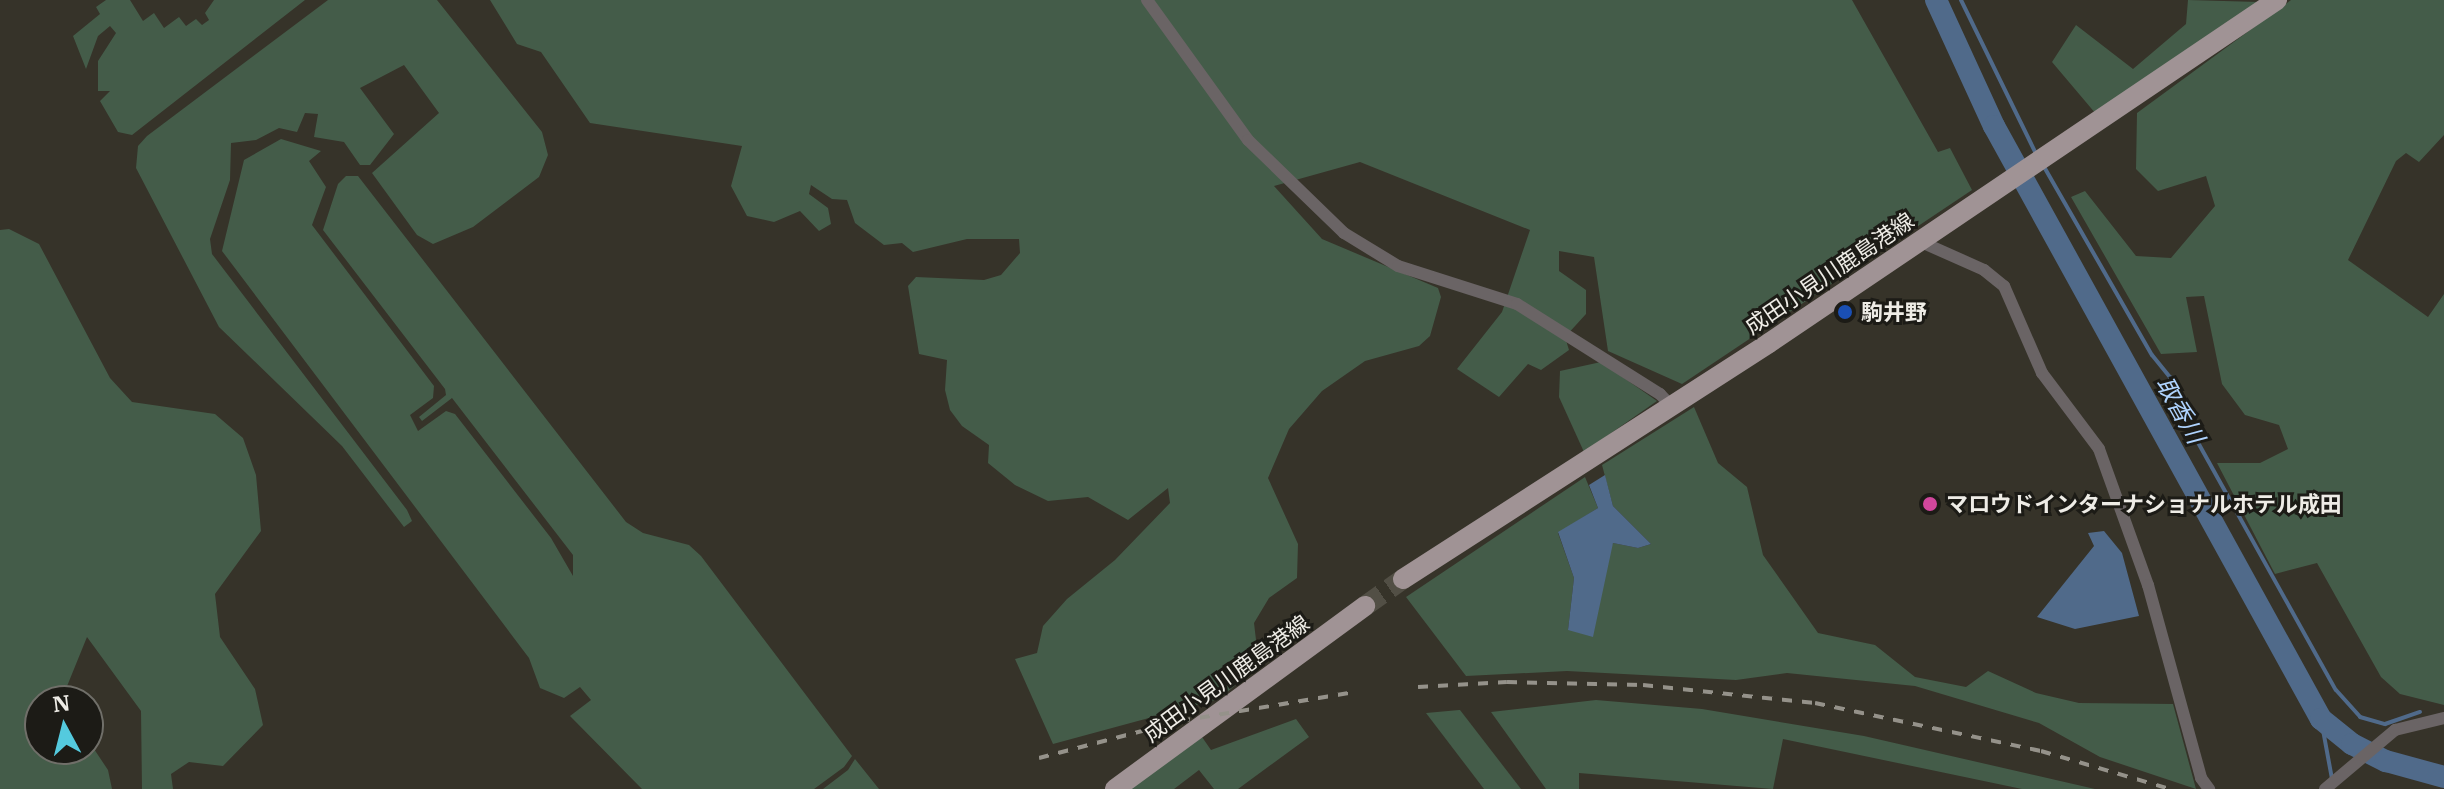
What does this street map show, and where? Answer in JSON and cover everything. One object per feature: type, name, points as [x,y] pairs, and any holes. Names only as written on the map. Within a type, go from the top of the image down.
[{"type":"main road","name":"成田小見川鹿島港線","points":[[1403,579],[1672,407],[2113,114],[2277,0]]},
{"type":"main road","name":"成田小見川鹿島港線","points":[[1115,789],[1365,606]]},
{"type":"street","points":[[1147,0],[1248,140],[1344,233],[1398,266],[1517,304],[1660,394],[1672,407]]},
{"type":"street","points":[[1919,241],[1984,270],[2004,286],[2042,373],[2099,449],[2148,585],[2201,778],[2209,789]]},
{"type":"street","points":[[2325,789],[2384,738],[2414,723],[2444,718]]},
{"type":"green space","points":[[106,0],[130,0],[143,21],[154,13],[164,28],[179,17],[186,26],[196,19],[202,25],[209,20],[205,13],[214,0],[305,0],[132,135],[118,132],[100,101],[110,91],[98,91],[98,61],[116,33],[110,26],[98,36],[86,69],[73,36],[100,14],[96,7]]},
{"type":"green space","points":[[328,0],[437,0],[542,132],[548,155],[539,177],[473,227],[433,244],[417,235],[372,173],[439,113],[404,65],[360,88],[394,134],[370,165],[360,165],[344,142],[314,137],[318,114],[305,113],[297,132],[279,128],[256,140],[231,143],[230,180],[210,239],[212,254],[407,510],[412,521],[404,527],[342,446],[219,327],[136,168],[138,146],[147,136]]},
{"type":"green space","points":[[490,0],[1852,0],[1938,152],[1950,148],[1972,190],[1682,384],[1608,351],[1594,257],[1559,251],[1559,271],[1586,290],[1586,314],[1565,337],[1569,350],[1541,370],[1528,364],[1499,397],[1457,369],[1502,312],[1530,230],[1360,162],[1274,186],[1322,239],[1438,288],[1441,297],[1430,336],[1419,346],[1365,361],[1322,391],[1289,429],[1268,478],[1298,544],[1297,578],[1269,598],[1254,623],[1259,665],[1219,699],[1053,744],[1015,659],[1037,653],[1043,626],[1067,599],[1115,560],[1170,503],[1168,488],[1128,520],[1088,497],[1048,501],[1015,485],[988,463],[989,445],[962,426],[950,410],[945,390],[947,360],[919,354],[908,286],[916,277],[984,280],[1001,275],[1020,253],[1019,239],[967,239],[913,252],[902,243],[884,245],[855,223],[847,200],[832,199],[811,185],[809,194],[828,208],[831,224],[819,231],[800,211],[774,222],[747,216],[731,186],[742,146],[590,123],[541,52],[517,44]]},
{"type":"green space","points":[[2188,0],[2259,2],[2096,114],[2052,62],[2076,25],[2133,69],[2186,24]]},
{"type":"green space","points":[[2291,0],[2444,0],[2444,135],[2419,162],[2406,153],[2396,161],[2348,260],[2428,317],[2444,294],[2444,705],[2400,694],[2381,677],[2317,563],[2275,574],[2217,463],[2260,463],[2288,449],[2279,425],[2245,415],[2222,384],[2204,296],[2186,297],[2197,352],[2161,354],[2071,197],[2085,191],[2136,256],[2171,258],[2215,206],[2206,176],[2158,191],[2136,169],[2137,113]]},
{"type":"green space","points":[[281,139],[321,151],[309,161],[326,187],[312,225],[434,386],[433,398],[410,415],[418,431],[446,411],[455,414],[551,538],[573,576],[573,555],[452,398],[422,421],[419,417],[446,395],[445,389],[323,230],[338,184],[346,176],[358,176],[626,522],[643,533],[689,545],[701,556],[852,756],[844,767],[814,789],[642,789],[570,716],[591,700],[580,687],[564,698],[540,688],[529,658],[222,251],[244,160]]},
{"type":"green space","points":[[9,229],[39,244],[110,378],[132,402],[215,414],[243,438],[256,475],[261,531],[215,594],[220,637],[255,689],[263,725],[223,766],[189,762],[171,774],[173,789],[142,789],[141,711],[87,637],[68,685],[24,685],[24,765],[104,764],[112,789],[0,789],[0,230]]},
{"type":"green space","points":[[1601,362],[1657,401],[1584,452],[1559,397],[1560,371]]},
{"type":"green space","points":[[1694,407],[1718,463],[1747,487],[1763,555],[1818,633],[1875,645],[1915,677],[1966,687],[1988,671],[2036,693],[2079,703],[2173,704],[2196,789],[2100,757],[2039,723],[1915,686],[1787,673],[1736,680],[1567,671],[1466,676],[1406,597],[1585,477],[1598,508],[1558,533],[1574,578],[1568,630],[1613,543],[1638,548],[1651,544],[1613,506],[1602,465]]},
{"type":"green space","points":[[1596,700],[1702,709],[1864,736],[2095,789],[2022,789],[1783,739],[1773,789],[1579,773],[1579,789],[1546,789],[1491,712]]},
{"type":"green space","points":[[1460,710],[1521,789],[1484,789],[1426,713]]},
{"type":"green space","points":[[1296,719],[1309,737],[1238,789],[1214,789],[1199,770],[1174,789],[1129,789],[1202,737],[1211,750]]},
{"type":"green space","points":[[855,759],[879,789],[823,789],[848,770]]},
{"type":"water","points":[[1605,475],[1613,506],[1651,544],[1638,548],[1613,543],[1593,637],[1568,630],[1574,578],[1558,532],[1598,508],[1589,485]]},
{"type":"water","points":[[2104,531],[2122,553],[2139,616],[2075,629],[2037,617],[2094,546],[2088,533]]},
{"type":"waterway","name":"取香川","points":[[1936,0],[1994,126],[2321,719],[2352,744],[2386,761],[2444,777]]},
{"type":"waterway","points":[[1961,0],[2036,154]]},
{"type":"waterway","points":[[2043,165],[2152,355],[2170,377],[2181,412],[2336,690],[2360,717],[2385,724],[2420,712]]},
{"type":"waterway","points":[[2321,719],[2332,779]]},
{"type":"tunnel","points":[[1365,606],[1403,579]]},
{"type":"railway","points":[[1418,687],[1507,682],[1643,685],[1815,703],[2041,751],[2170,789]]},
{"type":"railway","points":[[1039,758],[1180,721],[1349,693]]},
{"type":"place","name":"駒井野","points":[[1845,312]]},
{"type":"place","name":"マロウドインターナショナルホテル成田","points":[[1930,504]]}]
